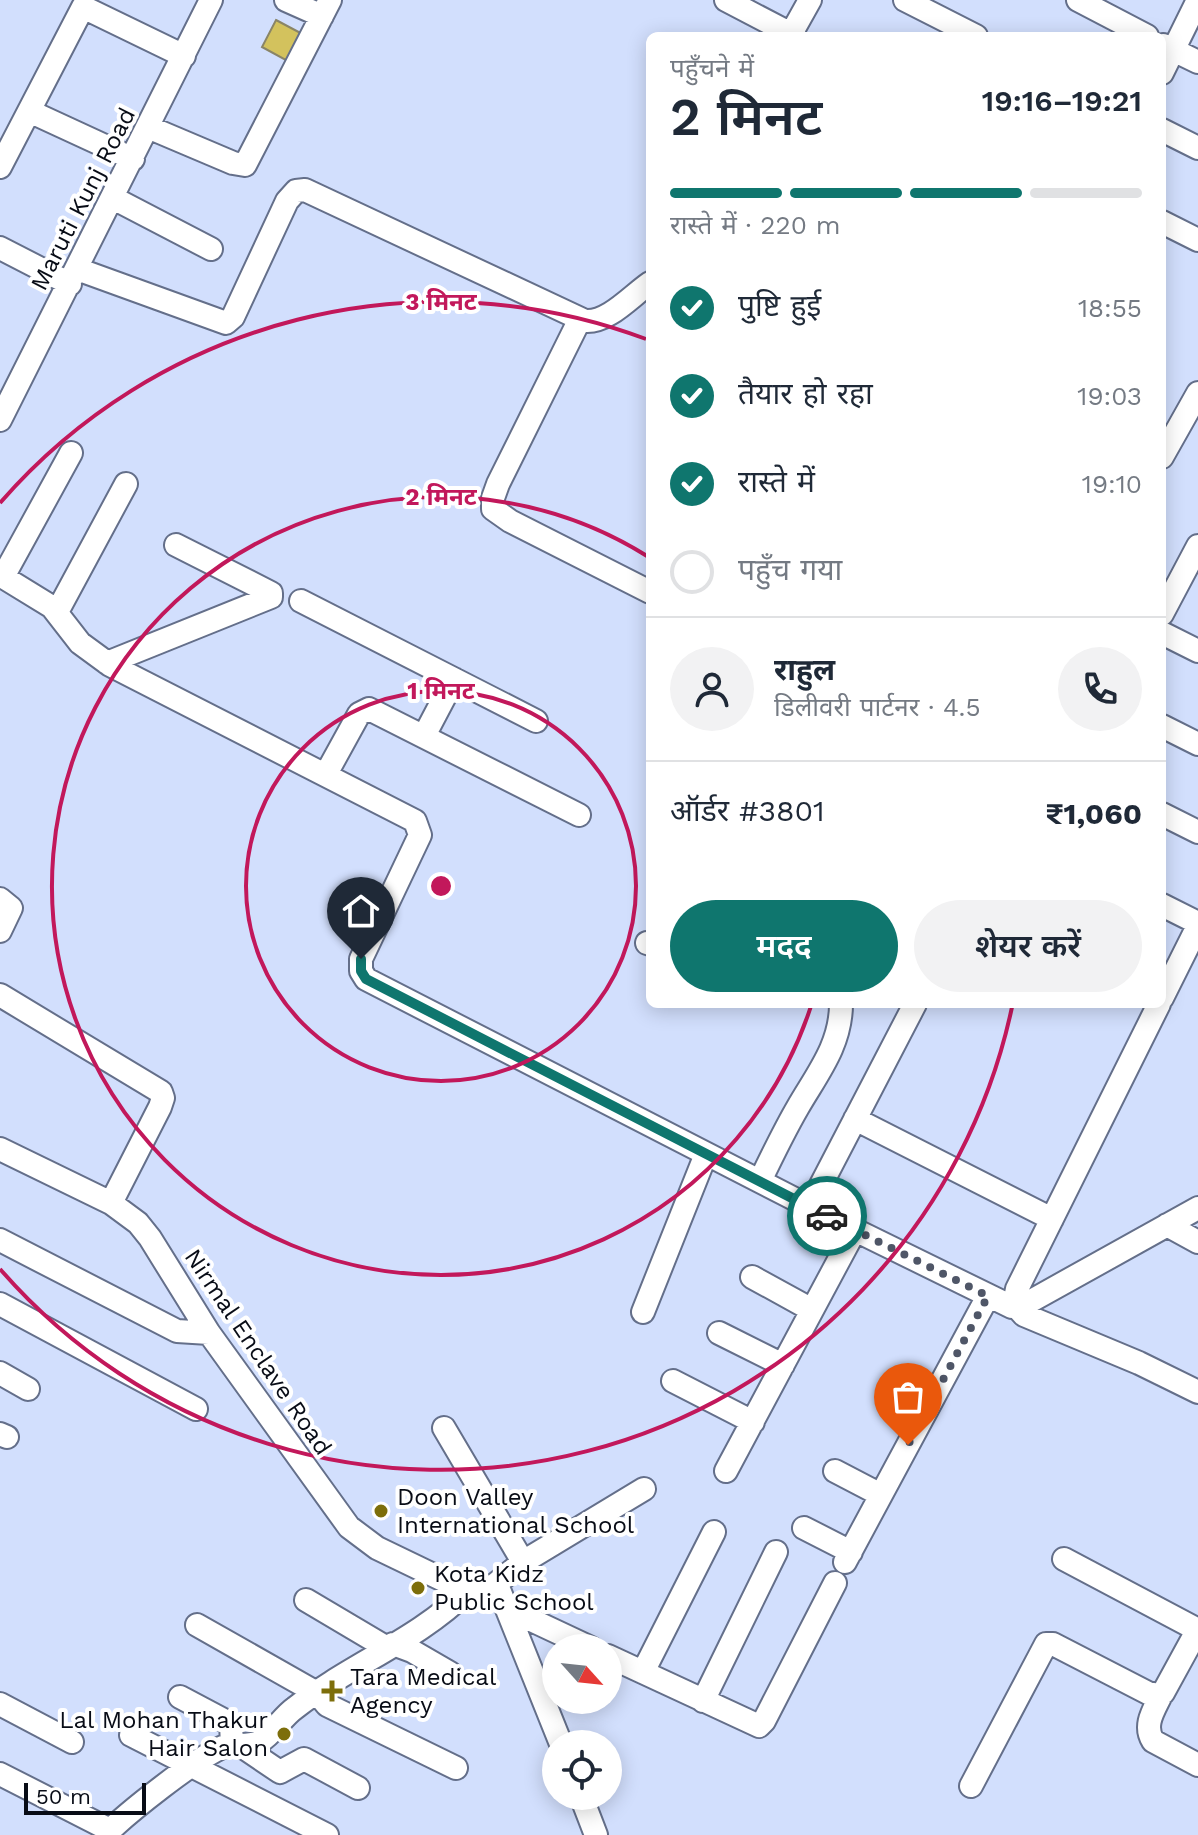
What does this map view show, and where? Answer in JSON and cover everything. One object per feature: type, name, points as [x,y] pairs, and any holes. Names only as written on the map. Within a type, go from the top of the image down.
[{"type":"street","name":"Maruti Kunj Road","points":[[0,420],[211,0]]},
{"type":"street","points":[[148,127],[233,163],[245,165],[326,8],[286,0]]},
{"type":"street","points":[[726,0],[787,32]]},
{"type":"street","points":[[794,32],[810,0]]},
{"type":"street","points":[[905,0],[968,32]]},
{"type":"street","points":[[1078,0],[1139,32]]},
{"type":"street","points":[[1198,0],[1168,47],[1198,62]]},
{"type":"street","points":[[0,167],[85,4],[184,56]]},
{"type":"street","points":[[29,111],[133,159]]},
{"type":"street","points":[[1166,132],[1198,148]]},
{"type":"street","points":[[0,248],[74,276],[226,323],[233,317],[287,201],[296,191],[305,190],[590,322],[599,320],[646,286]]},
{"type":"street","points":[[113,198],[211,249]]},
{"type":"street","points":[[1166,224],[1198,240]]},
{"type":"street","points":[[580,319],[498,484],[493,509],[510,521],[646,590]]},
{"type":"street","points":[[1166,450],[1197,398]]},
{"type":"street","points":[[71,453],[2,576],[33,593],[57,612],[80,643],[107,663],[409,815],[421,830],[361,959],[361,971],[366,979],[1024,1315],[1139,1363],[1198,1392]]},
{"type":"street","points":[[57,612],[126,484]]},
{"type":"street","points":[[107,663],[271,597],[271,593],[176,545]]},
{"type":"street","points":[[1166,606],[1198,546]]},
{"type":"street","points":[[301,601],[536,721]]},
{"type":"street","points":[[1166,635],[1198,651]]},
{"type":"street","points":[[424,736],[454,679]]},
{"type":"street","points":[[326,774],[363,711],[376,712],[579,815]]},
{"type":"street","points":[[1166,728],[1198,744]]},
{"type":"street","points":[[1166,816],[1198,832]]},
{"type":"street","points":[[0,899],[11,908],[0,931]]},
{"type":"street","points":[[1166,907],[1198,924],[1166,990]]},
{"type":"street","points":[[0,995],[161,1092],[160,1107],[111,1203]]},
{"type":"street","points":[[760,1181],[797,1108],[834,1046],[841,1022],[841,1008]]},
{"type":"street","points":[[810,1206],[913,1008]]},
{"type":"street","points":[[1015,1308],[1017,1289],[1157,1008]]},
{"type":"street","points":[[855,1119],[1052,1219]]},
{"type":"street","name":"Nirmal Enclave Road","points":[[0,1149],[126,1213],[150,1238],[209,1333],[349,1527],[377,1548],[467,1591]]},
{"type":"street","points":[[643,1312],[706,1154]]},
{"type":"street","points":[[1015,1308],[1198,1208]]},
{"type":"street","points":[[1167,1225],[1198,1242]]},
{"type":"street","points":[[726,1471],[855,1230]]},
{"type":"street","points":[[0,1240],[177,1331],[209,1333]]},
{"type":"street","points":[[752,1277],[812,1310]]},
{"type":"street","points":[[804,1528],[848,1557],[988,1296]]},
{"type":"street","points":[[0,1304],[196,1409]]},
{"type":"street","points":[[719,1333],[783,1365]]},
{"type":"street","points":[[0,1373],[28,1389]]},
{"type":"street","points":[[673,1381],[753,1422]]},
{"type":"street","points":[[444,1428],[523,1562]]},
{"type":"street","points":[[835,1471],[881,1495]]},
{"type":"street","points":[[0,1774],[108,1833],[216,1751],[264,1739],[294,1708],[450,1607],[467,1591],[492,1587],[523,1562],[644,1489]]},
{"type":"street","points":[[643,1672],[714,1532]]},
{"type":"street","points":[[703,1701],[776,1552]]},
{"type":"street","points":[[1064,1559],[1198,1629],[1189,1666],[1161,1695],[1148,1723],[1149,1736],[1153,1741],[1198,1765]]},
{"type":"street","points":[[622,1662],[755,1726],[761,1725],[835,1583]]},
{"type":"street","points":[[492,1587],[500,1592],[508,1609],[556,1730]]},
{"type":"street","points":[[306,1600],[390,1646],[412,1651],[450,1673]]},
{"type":"street","points":[[508,1609],[561,1634]]},
{"type":"street","points":[[197,1625],[317,1693],[327,1705],[456,1768]]},
{"type":"street","points":[[971,1786],[1046,1644],[1053,1644],[1148,1693],[1161,1695]]},
{"type":"street","points":[[180,1697],[231,1724],[236,1745],[280,1772],[304,1759],[358,1788]]},
{"type":"street","points":[[0,1704],[72,1742]]},
{"type":"street","points":[[131,1735],[315,1833]]},
{"type":"street","points":[[586,1810],[596,1835]]},
{"type":"building","points":[[276,20],[308,37],[293,64],[262,47]]},
{"type":"way so far","points":[[827,1216],[988,1296],[908,1445]]},
{"type":"place","name":"Doon Valley International School","points":[[381,1511]]},
{"type":"place","name":"Kota Kidz Public School","points":[[418,1588]]},
{"type":"place","name":"Tara Medical Agency","points":[[332,1691]]},
{"type":"place","name":"Lal Mohan Thakur Hair Salon","points":[[284,1734]]},
{"type":"route","points":[[361,959],[361,971],[366,979],[827,1216]]}]
